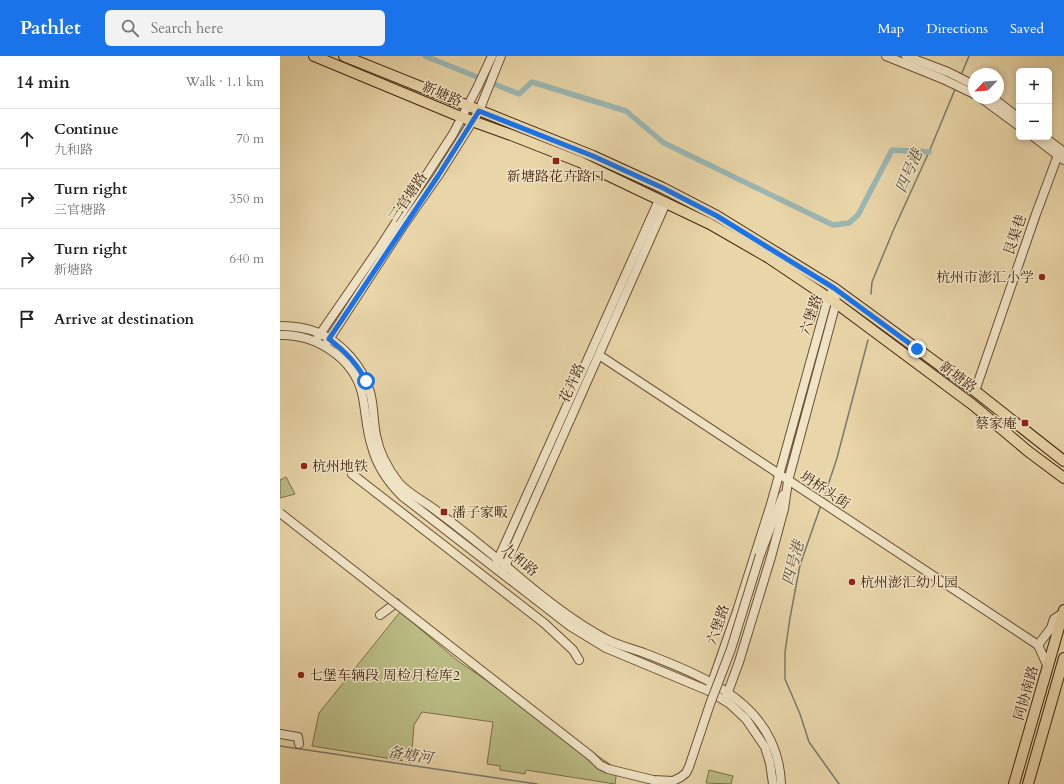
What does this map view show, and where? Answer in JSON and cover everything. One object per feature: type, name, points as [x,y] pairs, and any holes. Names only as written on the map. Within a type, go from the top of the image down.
[{"type":"main road","name":"新塘路","points":[[314,56],[472,122],[512,135],[580,162],[710,224],[769,258],[832,301],[973,405],[1029,452],[1064,478]]},
{"type":"main road","name":"新塘路","points":[[344,56],[593,156],[663,188],[717,216],[834,288],[975,391],[1064,461]]},
{"type":"main road","name":"同协南路","points":[[1014,784],[1064,612]]},
{"type":"main road","name":"同协南路","points":[[1028,784],[1064,658]]},
{"type":"street","name":"三官塘路","points":[[327,343],[479,111],[486,91],[492,56]]},
{"type":"street","name":"三官塘路","points":[[317,337],[412,200],[453,134],[477,88],[501,56]]},
{"type":"street","points":[[886,56],[968,83]]},
{"type":"street","points":[[906,56],[946,76],[968,90]]},
{"type":"street","points":[[989,104],[1016,124]]},
{"type":"street","points":[[1001,104],[1016,116]]},
{"type":"street","points":[[1038,140],[1062,156]]},
{"type":"street","points":[[1047,140],[1062,156]]},
{"type":"street","name":"艮渠巷","points":[[975,391],[1036,214],[1062,156]]},
{"type":"street","name":"花卉路","points":[[502,574],[599,355],[663,201]]},
{"type":"street","name":"花卉路","points":[[495,568],[663,201]]},
{"type":"street","name":"六堡路","points":[[727,697],[771,557],[784,510],[788,481],[834,288]]},
{"type":"street","name":"六堡路","points":[[709,691],[737,611],[771,504],[778,474],[832,301]]},
{"type":"street","name":"九和路","points":[[280,326],[299,327],[327,343],[343,350],[352,359],[361,371],[370,391],[376,435],[382,455],[399,482],[412,495],[434,508],[570,617],[604,639],[645,654],[712,683],[727,697],[746,719],[762,742],[770,763],[773,784]]},
{"type":"street","name":"九和路","points":[[280,335],[317,337]]},
{"type":"street","name":"九和路","points":[[327,343],[349,367],[359,384],[372,447],[377,461],[392,486],[402,496],[570,626],[606,648],[746,706],[768,734],[778,762],[781,784]]},
{"type":"street","name":"坍桥头街","points":[[599,355],[1038,645]]},
{"type":"street","points":[[352,474],[544,623],[573,650],[579,660]]},
{"type":"street","points":[[760,555],[788,481]]},
{"type":"street","points":[[280,513],[592,757],[600,765],[608,769],[654,780],[673,781],[682,778],[689,767],[710,704],[731,649],[768,527],[771,504]]},
{"type":"street","points":[[380,615],[396,603]]},
{"type":"street","points":[[1048,667],[1038,645],[1051,628],[1054,619],[1064,612]]},
{"type":"street","points":[[280,734],[298,737],[299,744]]},
{"type":"green space","points":[[286,477],[295,494],[280,498],[280,480]]},
{"type":"green space","points":[[400,612],[458,661],[617,769],[615,784],[526,770],[525,774],[500,770],[500,766],[487,764],[493,722],[422,712],[414,725],[411,762],[312,746],[319,713]]},
{"type":"green space","points":[[709,770],[733,776],[731,784],[706,783]]},
{"type":"waterway","points":[[425,56],[519,94],[532,82],[626,111],[664,143],[833,225],[849,223],[858,215],[892,150],[929,152]]},
{"type":"waterway","name":"四号港","points":[[961,75],[969,56]]},
{"type":"waterway","name":"四号港","points":[[871,294],[872,282],[956,87]]},
{"type":"waterway","name":"四号港","points":[[823,500],[837,458],[868,340]]},
{"type":"waterway","name":"四号港","points":[[821,505],[800,565],[785,652],[785,679],[800,714],[809,742],[839,784]]},
{"type":"waterway","name":"备塘河","points":[[280,746],[537,784]]},
{"type":"place","name":"新塘路花卉路口","points":[[556,161]]},
{"type":"place","name":"杭州市澎汇小学","points":[[1042,277]]},
{"type":"place","name":"蔡家庵","points":[[1025,423]]},
{"type":"place","name":"杭州地铁","points":[[304,466]]},
{"type":"place","name":"潘子家畈","points":[[444,512]]},
{"type":"place","name":"杭州澎汇幼儿园","points":[[852,582]]},
{"type":"place","name":"七堡车辆段 周检月检库2","points":[[301,675]]},
{"type":"route","points":[[366,381],[352,359],[329,339],[403,226],[438,176],[479,111],[593,156],[663,188],[717,216],[834,288],[917,349]]}]
